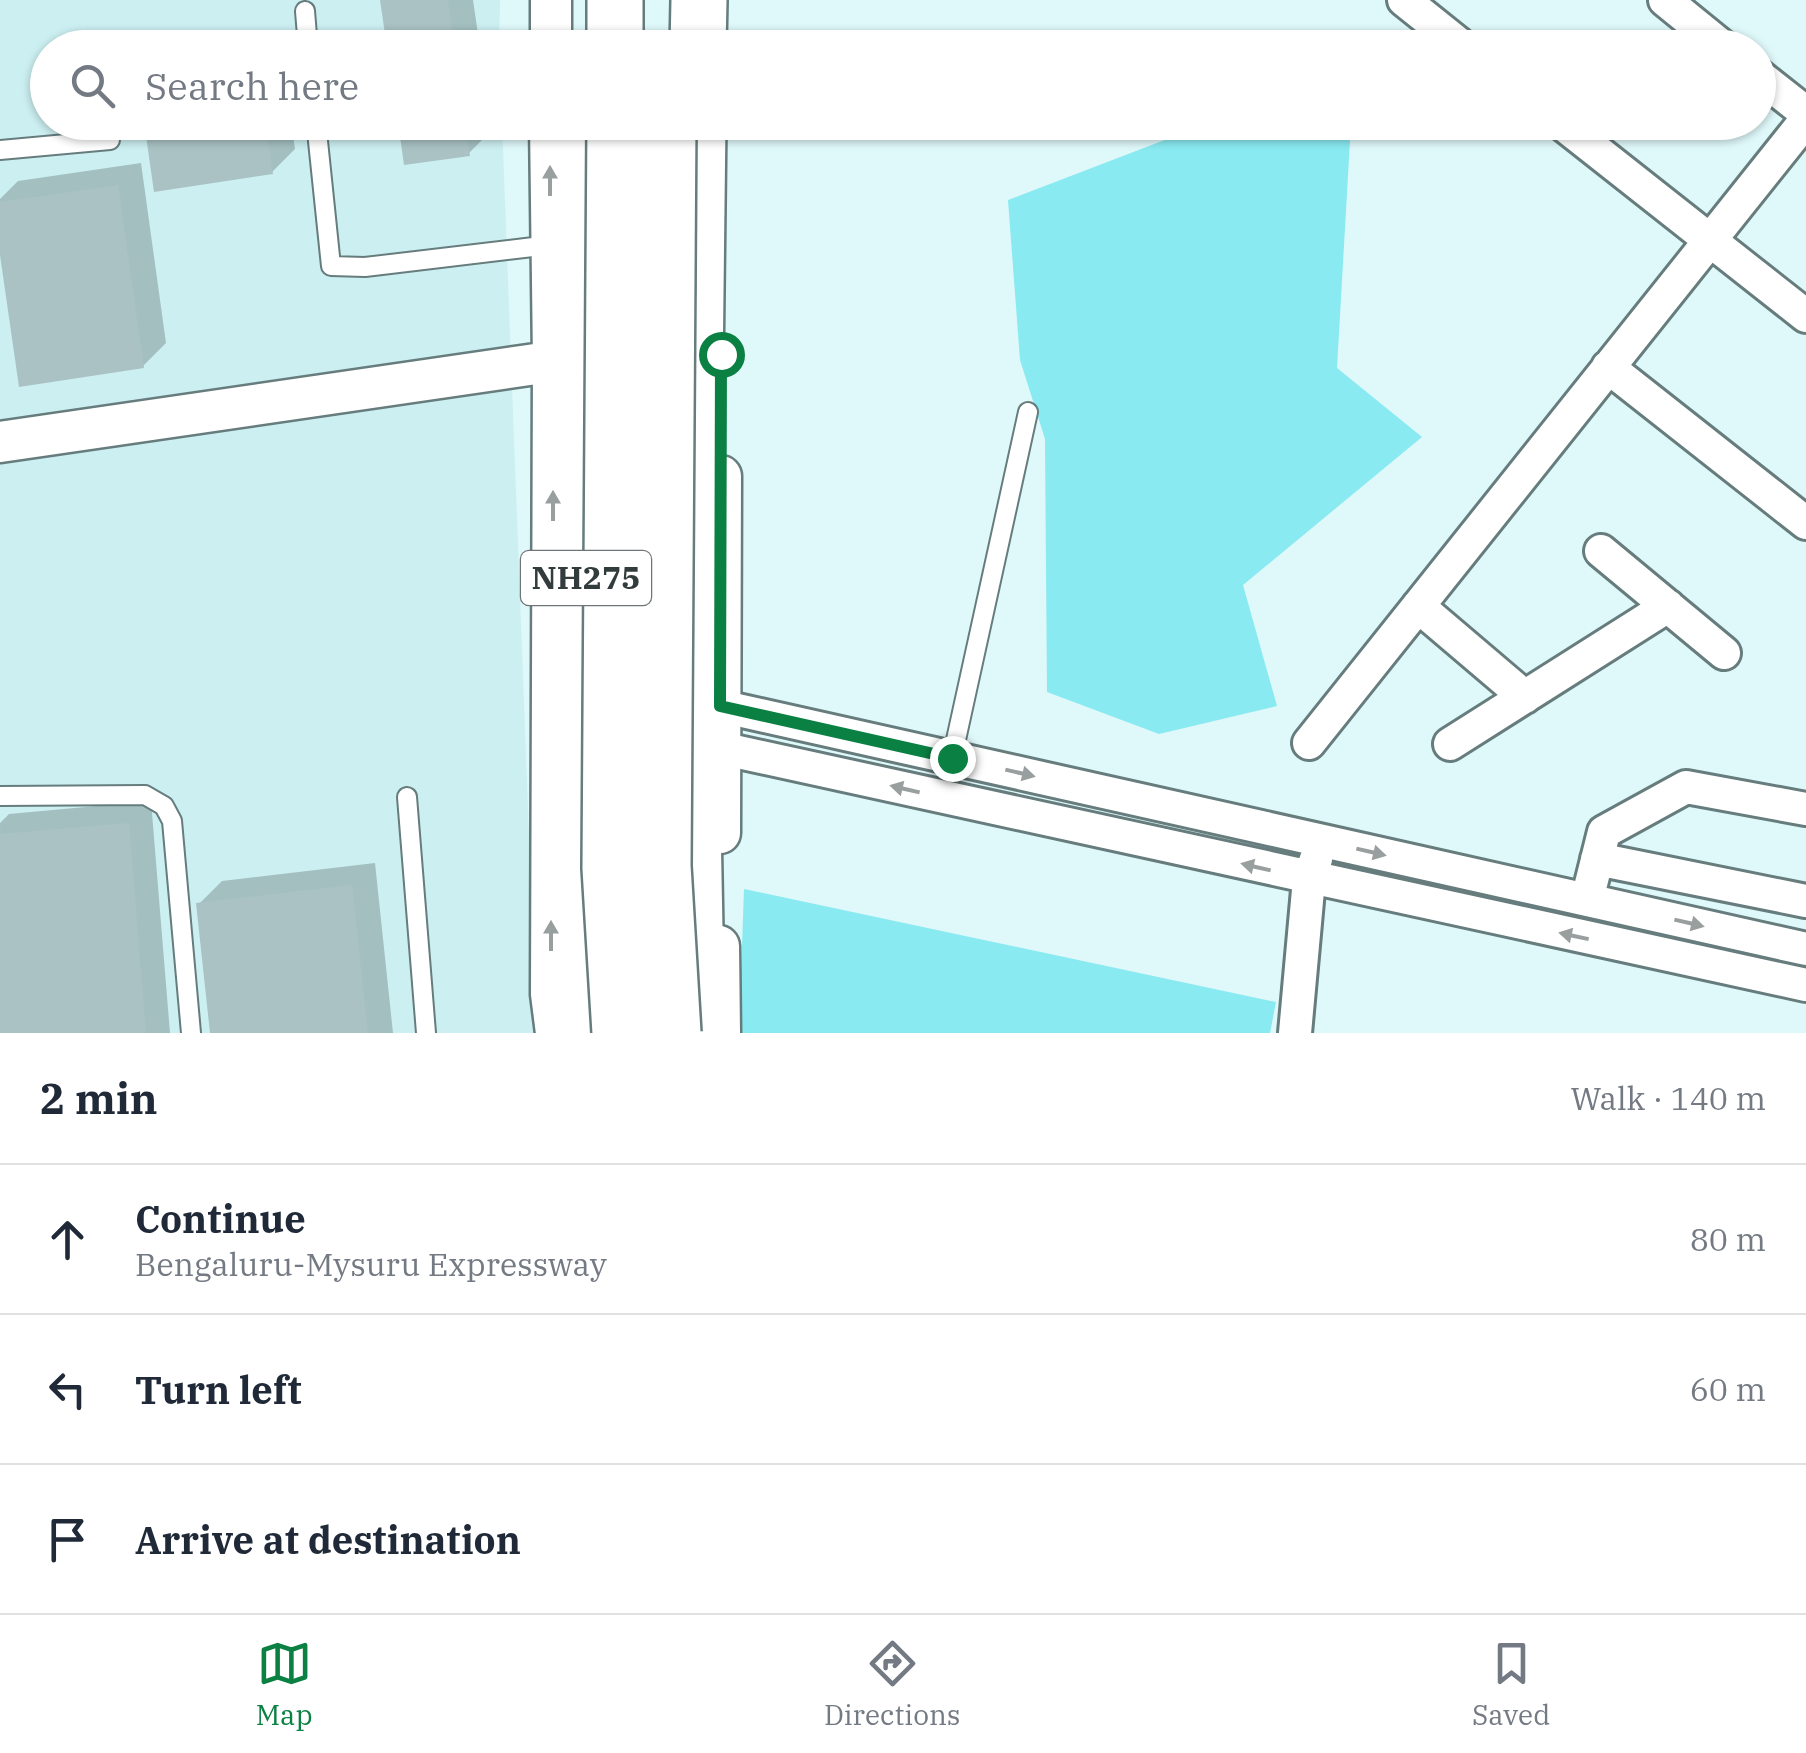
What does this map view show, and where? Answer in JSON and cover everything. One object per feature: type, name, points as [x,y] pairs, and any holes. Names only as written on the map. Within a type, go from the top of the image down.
[{"type":"highway","points":[[582,0],[583,30]]},
{"type":"highway","points":[[615,30],[616,0]]},
{"type":"highway","points":[[668,0],[668,30]]},
{"type":"highway","points":[[698,30],[699,0]]},
{"type":"highway","name":"NH275","points":[[582,140],[569,359],[586,612],[576,820],[586,1033]]},
{"type":"highway","name":"NH275","points":[[615,140],[610,868],[620,1033]]},
{"type":"highway","name":"NH275","points":[[668,140],[664,866],[673,1033]]},
{"type":"highway","name":"NH275","points":[[698,1033],[692,734],[708,354],[699,140]]},
{"type":"street","points":[[550,0],[550,30]]},
{"type":"street","points":[[726,0],[726,30]]},
{"type":"street","points":[[1404,0],[1442,30]]},
{"type":"street","points":[[1665,0],[1702,30]]},
{"type":"street","points":[[1310,742],[1806,116],[1776,90]]},
{"type":"street","name":"NH275","points":[[550,140],[550,246],[569,359],[551,994],[556,1033]]},
{"type":"street","name":"NH275","points":[[720,1033],[720,706],[708,354],[723,140]]},
{"type":"street","points":[[1583,140],[1806,316]]},
{"type":"street","points":[[0,442],[569,359],[708,354]]},
{"type":"street","points":[[1608,368],[1806,523]]},
{"type":"street","points":[[1601,552],[1724,652]]},
{"type":"street","points":[[1418,606],[1525,697]]},
{"type":"street","points":[[1450,744],[1668,606]]},
{"type":"street","points":[[720,706],[1806,949]]},
{"type":"street","points":[[720,748],[1806,986]]},
{"type":"street","points":[[1587,900],[1604,832],[1686,788],[1806,809]]},
{"type":"street","points":[[1295,1033],[1309,879],[1322,840]]},
{"type":"street","points":[[1597,859],[1806,901]]},
{"type":"lane","points":[[304,11],[306,30]]},
{"type":"lane","points":[[0,150],[110,140]]},
{"type":"lane","points":[[318,140],[331,266],[365,267],[550,246]]},
{"type":"lane","points":[[952,758],[1028,412]]},
{"type":"lane","points":[[0,796],[145,796],[164,806],[172,820],[190,1033]]},
{"type":"lane","points":[[407,797],[426,1033]]},
{"type":"shaded area","points":[[0,0],[500,0],[499,30],[30,30],[30,140],[503,140],[533,941],[545,1033],[0,1033]]},
{"type":"shaded area","points":[[1165,140],[1350,140],[1337,368],[1422,437],[1243,585],[1277,706],[1159,734],[1047,692],[1045,439],[1020,360],[1008,200]]},
{"type":"shaded area","points":[[744,889],[1276,1002],[1270,1033],[739,1033]]},
{"type":"building","points":[[380,0],[448,0],[452,30],[384,30]]},
{"type":"building","points":[[147,140],[268,140],[273,174],[154,192]]},
{"type":"building","points":[[401,140],[468,140],[470,156],[404,165]]},
{"type":"building","points":[[118,185],[144,368],[19,387],[0,255],[0,202]]},
{"type":"building","points":[[129,823],[146,1033],[0,1033],[0,834]]},
{"type":"building","points":[[352,885],[368,1033],[210,1033],[196,903]]},
{"type":"route","points":[[721,354],[720,706],[952,758]]}]
